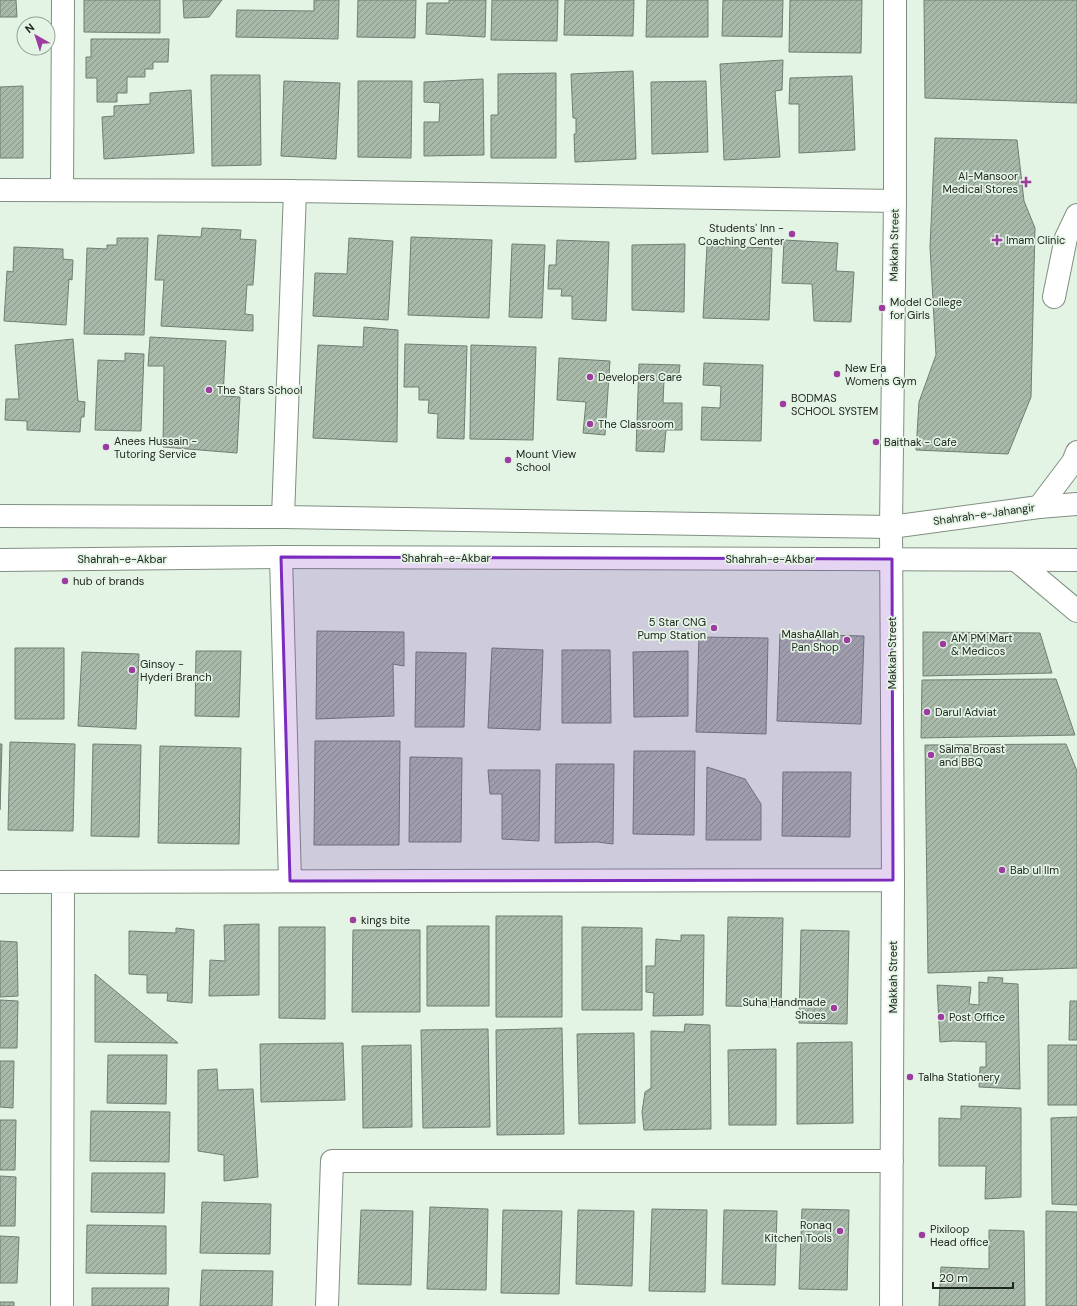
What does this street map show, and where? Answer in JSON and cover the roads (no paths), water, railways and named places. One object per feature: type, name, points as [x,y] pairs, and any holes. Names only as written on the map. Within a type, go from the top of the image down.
[{"type":"street","points":[[62,0],[62,190]]},
{"type":"street","name":"Makkah Street","points":[[892,1306],[893,880],[891,527],[895,201],[895,0]]},
{"type":"street","points":[[0,190],[295,191],[895,201]]},
{"type":"street","points":[[283,517],[295,191]]},
{"type":"street","points":[[1054,297],[1066,238],[1077,215]]},
{"type":"street","points":[[1039,507],[1073,462],[1077,452]]},
{"type":"street","name":"Shahrah-e-Jahangir","points":[[891,527],[1039,507],[1077,504]]},
{"type":"street","points":[[0,516],[283,517],[891,527]]},
{"type":"street","points":[[280,557],[290,882]]},
{"type":"street","name":"Shahrah-e-Akbar","points":[[0,560],[280,557],[892,559]]},
{"type":"street","points":[[892,559],[1077,560]]},
{"type":"street","points":[[1016,560],[1077,611]]},
{"type":"street","points":[[0,882],[893,880]]},
{"type":"street","points":[[62,1306],[63,882]]},
{"type":"street","points":[[327,1306],[332,1162],[892,1161]]},
{"type":"place","name":"Al-Mansoor Medical Stores","points":[[1026,182]]},
{"type":"place","name":"Students' Inn - Coaching Center","points":[[792,234]]},
{"type":"place","name":"Imam Clinic","points":[[997,240]]},
{"type":"place","name":"Model College for Girls","points":[[882,308]]},
{"type":"place","name":"New Era Womens Gym","points":[[837,374]]},
{"type":"place","name":"Developers Care","points":[[590,377]]},
{"type":"place","name":"The Stars School","points":[[209,390]]},
{"type":"place","name":"BODMAS SCHOOL SYSTEM","points":[[783,404]]},
{"type":"place","name":"The Classroom","points":[[590,424]]},
{"type":"place","name":"Baithak - Cafe","points":[[876,442]]},
{"type":"place","name":"Anees Hussain - Tutoring Service","points":[[106,447]]},
{"type":"place","name":"Mount View School","points":[[508,460]]},
{"type":"place","name":"hub of brands","points":[[65,581]]},
{"type":"place","name":"5 Star CNG Pump Station","points":[[714,628]]},
{"type":"place","name":"MashaAllah Pan Shop","points":[[847,640]]},
{"type":"place","name":"AM PM Mart & Medicos","points":[[943,644]]},
{"type":"place","name":"Ginsoy - Hyderi Branch","points":[[132,670]]},
{"type":"place","name":"Darul Adviat","points":[[927,712]]},
{"type":"place","name":"Salma Broast and BBQ","points":[[931,755]]},
{"type":"place","name":"Bab ul Ilm","points":[[1002,870]]},
{"type":"place","name":"kings bite","points":[[353,920]]},
{"type":"place","name":"Suha Handmade Shoes","points":[[834,1008]]},
{"type":"place","name":"Post Office","points":[[941,1017]]},
{"type":"place","name":"Talha Stationery","points":[[910,1077]]},
{"type":"place","name":"Ronaq Kitchen Tools","points":[[840,1231]]},
{"type":"place","name":"Pixiloop Head office","points":[[922,1235]]}]
